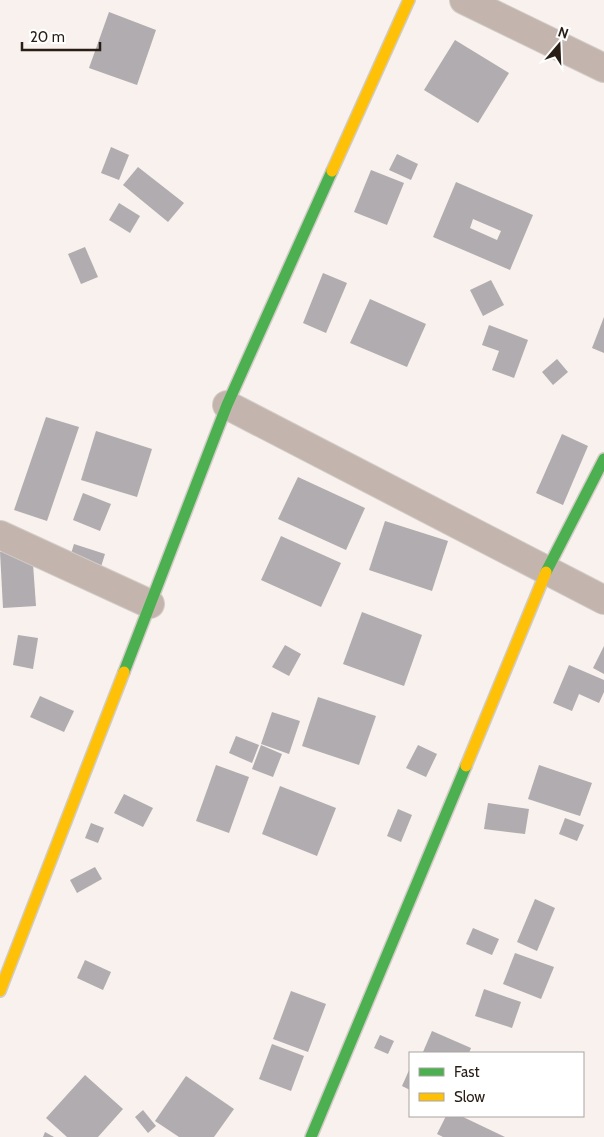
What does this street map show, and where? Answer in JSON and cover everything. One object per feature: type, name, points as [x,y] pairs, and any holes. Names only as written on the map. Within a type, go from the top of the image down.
[{"type":"street","points":[[0,991],[227,405],[409,0]]},
{"type":"street","points":[[464,0],[604,68]]},
{"type":"street","points":[[227,405],[604,600]]},
{"type":"street","points":[[311,1137],[332,1091],[547,570],[604,460]]},
{"type":"street","points":[[0,535],[150,604]]},
{"type":"building","points":[[109,12],[156,30],[137,85],[89,68]]},
{"type":"building","points":[[455,40],[509,73],[478,123],[424,90]]},
{"type":"building","points":[[111,147],[129,155],[119,180],[101,173]]},
{"type":"building","points":[[397,154],[418,164],[411,180],[389,170]]},
{"type":"building","points":[[138,167],[184,203],[168,222],[123,185]]},
{"type":"building","points":[[371,170],[404,183],[387,225],[354,212]]},
{"type":"building","points":[[456,182],[533,215],[510,270],[433,237]],"holes":[[[473,219],[501,231],[497,240],[470,228]]]},
{"type":"building","points":[[119,203],[140,216],[130,233],[109,220]]},
{"type":"building","points":[[85,247],[98,277],[81,284],[68,254]]},
{"type":"building","points":[[323,273],[347,283],[326,333],[303,323]]},
{"type":"building","points":[[491,280],[504,305],[483,316],[470,290]]},
{"type":"building","points":[[370,299],[426,324],[407,367],[350,343]]},
{"type":"building","points":[[604,317],[604,353],[592,348]]},
{"type":"building","points":[[489,325],[528,340],[514,378],[492,370],[499,351],[482,345]]},
{"type":"building","points":[[557,359],[568,372],[553,385],[542,372]]},
{"type":"building","points":[[46,417],[79,427],[47,521],[14,510]]},
{"type":"building","points":[[96,431],[152,449],[137,497],[81,480]]},
{"type":"building","points":[[562,434],[588,446],[563,505],[536,493]]},
{"type":"building","points":[[298,477],[365,508],[346,550],[278,519]]},
{"type":"building","points":[[83,493],[111,504],[100,531],[73,520]]},
{"type":"building","points":[[385,521],[448,541],[432,591],[369,570]]},
{"type":"building","points":[[281,536],[341,563],[321,607],[261,580]]},
{"type":"building","points":[[74,544],[105,554],[100,570],[69,560]]},
{"type":"building","points":[[32,550],[36,606],[3,608],[0,552]]},
{"type":"building","points":[[362,612],[422,635],[404,686],[343,664]]},
{"type":"building","points":[[18,635],[38,638],[33,669],[13,665]]},
{"type":"building","points":[[285,645],[301,654],[289,676],[272,667]]},
{"type":"building","points":[[604,646],[604,674],[593,668]]},
{"type":"building","points":[[569,665],[604,680],[604,692],[599,703],[579,694],[572,711],[553,703]]},
{"type":"building","points":[[40,696],[74,711],[64,732],[30,717]]},
{"type":"building","points":[[318,697],[376,716],[359,765],[302,746]]},
{"type":"building","points":[[272,712],[300,721],[289,754],[261,744]]},
{"type":"building","points":[[236,736],[259,745],[252,763],[229,753]]},
{"type":"building","points":[[261,745],[282,754],[273,777],[252,769]]},
{"type":"building","points":[[418,745],[437,754],[426,777],[406,768]]},
{"type":"building","points":[[216,765],[249,777],[229,833],[196,821]]},
{"type":"building","points":[[539,765],[592,783],[580,816],[528,799]]},
{"type":"building","points":[[280,786],[336,808],[317,856],[262,834]]},
{"type":"building","points":[[124,794],[153,808],[143,827],[114,813]]},
{"type":"building","points":[[488,803],[529,809],[525,834],[484,829]]},
{"type":"building","points":[[398,809],[412,815],[401,842],[387,836]]},
{"type":"building","points":[[565,818],[584,825],[577,841],[559,834]]},
{"type":"building","points":[[91,823],[104,828],[98,843],[85,838]]},
{"type":"building","points":[[95,867],[102,879],[77,893],[70,880]]},
{"type":"building","points":[[535,899],[555,908],[537,951],[517,942]]},
{"type":"building","points":[[473,928],[499,939],[492,955],[466,944]]},
{"type":"building","points":[[515,953],[554,967],[541,999],[503,984]]},
{"type":"building","points":[[85,960],[111,972],[103,990],[77,978]]},
{"type":"building","points":[[484,989],[521,1002],[512,1028],[475,1016]]},
{"type":"building","points":[[291,991],[326,1004],[308,1052],[273,1039]]},
{"type":"building","points":[[432,1031],[471,1048],[469,1052],[423,1052]]},
{"type":"building","points":[[380,1035],[394,1041],[388,1054],[374,1048]]},
{"type":"building","points":[[272,1044],[304,1056],[291,1091],[259,1079]]},
{"type":"building","points":[[409,1070],[409,1090],[402,1086]]},
{"type":"building","points":[[85,1075],[123,1109],[98,1137],[67,1137],[46,1118]]},
{"type":"building","points":[[186,1076],[234,1109],[214,1137],[179,1137],[155,1121]]},
{"type":"building","points":[[143,1110],[156,1126],[148,1133],[135,1117]]},
{"type":"building","points":[[446,1117],[463,1117],[505,1137],[443,1137],[437,1134]]},
{"type":"building","points":[[45,1132],[54,1137],[43,1137]]},
{"type":"traffic: fast","points":[[124,672],[227,405],[332,171]]},
{"type":"traffic: fast","points":[[546,572],[604,459]]},
{"type":"traffic: fast","points":[[311,1137],[466,766]]},
{"type":"traffic: slow","points":[[332,171],[409,0]]},
{"type":"traffic: slow","points":[[466,766],[546,572]]},
{"type":"traffic: slow","points":[[0,991],[124,672]]}]
